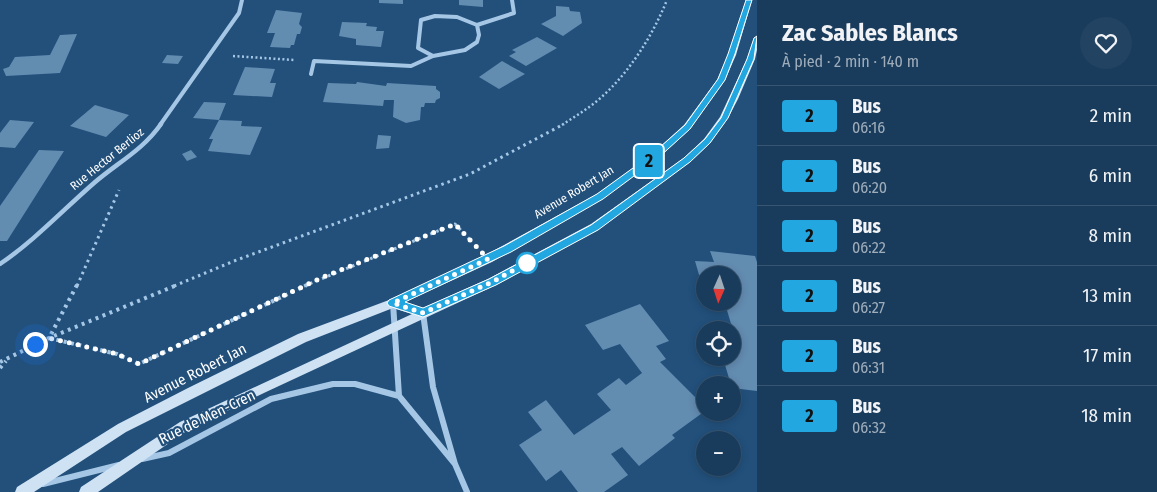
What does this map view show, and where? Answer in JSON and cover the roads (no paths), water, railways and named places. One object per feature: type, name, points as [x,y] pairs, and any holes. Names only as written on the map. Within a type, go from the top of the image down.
[{"type":"main road","name":"Avenue Robert Jan","points":[[24,490],[122,428],[192,392],[302,338],[393,303],[488,259],[600,196],[654,157],[688,127],[721,80],[732,54],[749,0]]},
{"type":"main road","points":[[86,492],[184,426],[394,326],[492,282],[594,227],[687,160],[708,141],[724,118],[751,59],[757,38]]},
{"type":"main road","points":[[393,303],[423,313]]},
{"type":"street","name":"Rue Hector Berlioz","points":[[0,264],[19,251],[71,202],[137,151],[156,131],[239,13],[242,0]]},
{"type":"street","points":[[477,25],[514,13],[512,0]]},
{"type":"street","points":[[311,74],[314,61],[411,66],[422,63],[433,56],[462,52],[477,42],[479,36],[477,25],[467,19],[450,16],[429,16],[421,20],[418,48],[433,56]]},
{"type":"street","points":[[393,303],[399,396],[455,464]]},
{"type":"street","points":[[423,313],[432,387],[455,464],[467,492]]},
{"type":"street","name":"Rue de Men-Cren","points":[[24,490],[168,453],[271,399],[309,388],[333,384],[355,384],[399,396]]}]
